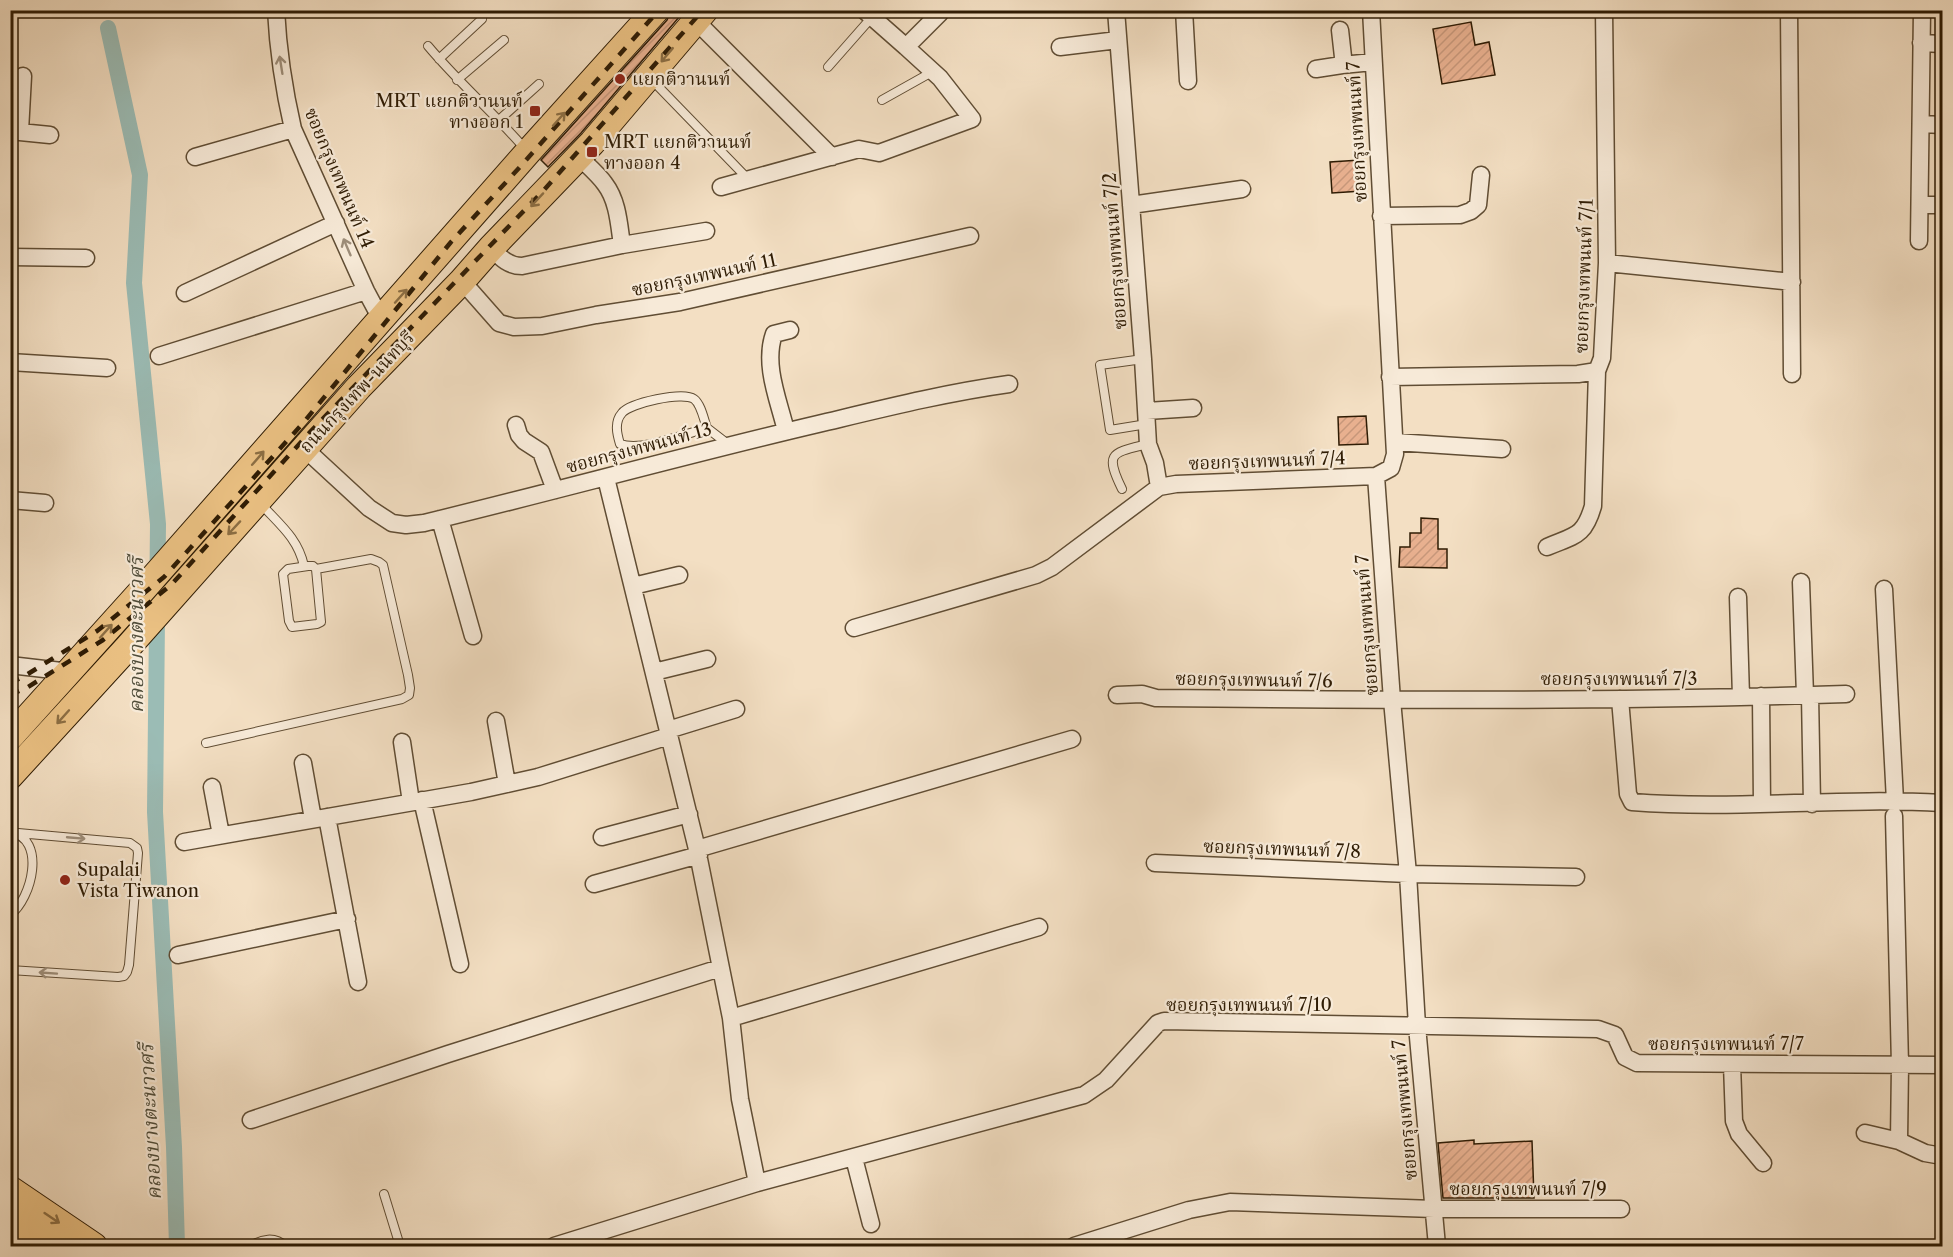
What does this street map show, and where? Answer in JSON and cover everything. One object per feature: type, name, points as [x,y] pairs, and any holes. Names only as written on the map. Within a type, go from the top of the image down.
[{"type":"main road","name":"ถนนกรุงเทพ-นนทบุรี","points":[[10,737],[656,10]]},
{"type":"main road","name":"ถนนกรุงเทพ-นนทบุรี","points":[[10,776],[359,387],[592,143],[701,16]]},
{"type":"main road","points":[[74,667],[93,685]]},
{"type":"main road","points":[[10,1189],[94,1246]]},
{"type":"main road","points":[[10,1214],[56,1246]]},
{"type":"main road","points":[[10,1239],[22,1246]]},
{"type":"street","name":"ซอยกรุงเทพนนท์ 14","points":[[276,10],[278,42],[293,129],[366,291],[381,319]]},
{"type":"street","name":"ซอยกรุงเทพนนท์ 7/2","points":[[1116,10],[1148,444],[1155,464],[1159,487]]},
{"type":"street","points":[[1184,10],[1188,81]]},
{"type":"street","name":"ซอยกรุงเทพนนท์ 7","points":[[1371,10],[1395,442],[1395,454],[1391,468],[1376,476],[1392,700],[1408,874],[1417,1026],[1437,1246]]},
{"type":"street","name":"ซอยกรุงเทพนนท์ 7/1","points":[[1390,377],[1578,374],[1597,371],[1602,358],[1606,263],[1604,10]]},
{"type":"street","points":[[1789,10],[1791,374]]},
{"type":"street","points":[[1919,241],[1922,10]]},
{"type":"street","points":[[906,47],[940,12]]},
{"type":"street","points":[[721,187],[859,149],[879,153],[972,119],[940,78],[868,14]]},
{"type":"street","points":[[701,16],[832,157]]},
{"type":"street","points":[[1340,30],[1342,65]]},
{"type":"street","points":[[1060,47],[1118,40]]},
{"type":"street","points":[[1922,43],[1942,44]]},
{"type":"street","points":[[1316,69],[1373,62]]},
{"type":"street","points":[[23,76],[15,131],[50,135]]},
{"type":"street","points":[[1922,124],[1942,125]]},
{"type":"street","points":[[195,157],[293,129]]},
{"type":"street","points":[[578,156],[604,183],[611,194],[622,245]]},
{"type":"street","points":[[1381,216],[1460,215],[1478,205],[1481,175]]},
{"type":"street","points":[[1131,205],[1242,189]]},
{"type":"street","points":[[1921,205],[1942,205]]},
{"type":"street","points":[[185,293],[336,223]]},
{"type":"street","points":[[491,248],[506,263],[522,266],[622,245],[706,231]]},
{"type":"street","name":"ซอยกรุงเทพนนท์ 11","points":[[462,281],[500,323],[514,327],[542,326],[680,302],[970,236]]},
{"type":"street","points":[[10,257],[86,258]]},
{"type":"street","points":[[1606,263],[1791,282]]},
{"type":"street","points":[[159,356],[366,291]]},
{"type":"street","points":[[786,431],[771,370],[771,344],[774,334],[790,330]]},
{"type":"street","points":[[10,362],[107,368]]},
{"type":"street","points":[[1547,547],[1581,532],[1588,522],[1593,506],[1597,371]]},
{"type":"street","name":"ซอยกรุงเทพนนท์ 13","points":[[304,448],[369,508],[392,523],[415,524],[606,478],[786,431],[952,392],[1009,384]]},
{"type":"street","points":[[1147,417],[1193,408]]},
{"type":"street","points":[[516,425],[524,441],[541,452],[555,490]]},
{"type":"street","points":[[1395,442],[1502,449]]},
{"type":"street","name":"ซอยกรุงเทพนนท์ 7/4","points":[[1159,487],[1176,484],[1376,476]]},
{"type":"street","points":[[606,478],[698,852],[731,1018],[740,1099],[757,1183]]},
{"type":"street","points":[[854,628],[1036,575],[1052,567],[1159,487]]},
{"type":"street","points":[[10,500],[45,503]]},
{"type":"street","points":[[440,519],[473,636]]},
{"type":"street","points":[[633,586],[679,575]]},
{"type":"street","points":[[1801,582],[1812,804]]},
{"type":"street","points":[[1884,589],[1894,808],[1900,1065],[1899,1142]]},
{"type":"street","points":[[1738,597],[1741,697]]},
{"type":"street","points":[[654,672],[707,659]]},
{"type":"street","points":[[10,665],[74,667]]},
{"type":"street","name":"ซอยกรุงเทพนนท์ 7/6","points":[[1117,695],[1142,694],[1156,698],[1392,700]]},
{"type":"street","name":"ซอยกรุงเทพนนท์ 7/3","points":[[1392,700],[1620,699],[1846,694]]},
{"type":"street","points":[[1761,696],[1762,804]]},
{"type":"street","points":[[1620,699],[1628,794],[1632,802],[1812,804],[1894,808],[1942,804]]},
{"type":"street","points":[[184,842],[471,792],[538,777],[736,709]]},
{"type":"street","points":[[496,721],[507,784]]},
{"type":"street","points":[[594,884],[1072,739]]},
{"type":"street","points":[[402,742],[460,964]]},
{"type":"street","points":[[303,763],[346,919],[358,982]]},
{"type":"street","points":[[212,787],[221,836]]},
{"type":"street","points":[[602,837],[689,814]]},
{"type":"street","name":"ซอยกรุงเทพนนท์ 7/8","points":[[1155,863],[1408,874],[1576,877]]},
{"type":"street","points":[[178,956],[346,919]]},
{"type":"street","points":[[731,1018],[1039,927]]},
{"type":"street","points":[[251,1120],[448,1054],[720,968]]},
{"type":"street","name":"ซอยกรุงเทพนนท์ 7/10","points":[[554,1246],[757,1183],[1084,1095],[1106,1080],[1158,1023],[1164,1021],[1417,1026]]},
{"type":"street","name":"ซอยกรุงเทพนนท์ 7/7","points":[[1417,1026],[1598,1029],[1615,1035],[1625,1057],[1637,1063],[1942,1065]]},
{"type":"street","points":[[1732,1064],[1734,1121],[1739,1134],[1763,1163]]},
{"type":"street","points":[[1865,1133],[1899,1142],[1925,1153],[1942,1156]]},
{"type":"street","points":[[854,1158],[871,1224]]},
{"type":"street","name":"ซอยกรุงเทพนนท์ 7/9","points":[[1074,1246],[1189,1210],[1230,1202],[1434,1209],[1621,1209]]},
{"type":"lane","points":[[828,67],[868,14]]},
{"type":"lane","points":[[439,59],[482,19]]},
{"type":"lane","points":[[457,80],[504,40]]},
{"type":"lane","points":[[428,46],[457,80],[499,120],[528,152]]},
{"type":"lane","points":[[882,99],[932,72]]},
{"type":"lane","points":[[648,77],[748,179]]},
{"type":"lane","points":[[499,120],[539,84]]},
{"type":"lane","points":[[1143,359],[1100,365],[1110,430],[1147,417]]},
{"type":"lane","points":[[707,428],[642,446],[627,447],[620,444],[617,420],[629,407],[677,396],[689,396],[696,400],[707,428],[729,445]]},
{"type":"lane","points":[[1122,489],[1113,470],[1114,455],[1122,450],[1148,444]]},
{"type":"lane","points":[[258,501],[292,538],[300,550],[304,566]]},
{"type":"lane","points":[[206,743],[402,699],[409,695],[408,675],[383,566],[371,560],[316,569],[314,566],[304,566],[288,569],[283,574],[289,621],[292,627],[321,622],[316,569]]},
{"type":"lane","points":[[10,915],[18,910],[24,899],[32,870],[30,845],[26,838],[14,833]]},
{"type":"lane","points":[[10,970],[85,976],[124,976],[129,965],[138,853],[137,848],[130,843],[14,833]]},
{"type":"lane","points":[[384,1194],[400,1246]]},
{"type":"lane","points":[[251,1246],[258,1242],[274,1240],[285,1246]]},
{"type":"building","points":[[671,10],[685,10],[581,133],[548,167],[541,160],[667,20]]},
{"type":"building","points":[[1471,22],[1475,45],[1489,42],[1495,75],[1442,84],[1433,29]]},
{"type":"building","points":[[1360,160],[1362,191],[1332,193],[1330,162]]},
{"type":"building","points":[[1366,416],[1368,444],[1339,445],[1338,417]]},
{"type":"building","points":[[1421,518],[1438,519],[1438,549],[1447,549],[1447,568],[1399,567],[1400,547],[1410,547],[1410,533],[1421,533]]},
{"type":"building","points":[[1474,1140],[1474,1144],[1532,1141],[1534,1198],[1443,1198],[1438,1143]]},
{"type":"waterway","name":"คลองบางตะนาวศรี","points":[[108,28],[140,175],[134,283],[158,524],[155,812],[174,1147],[177,1246]]},
{"type":"railway","points":[[10,683],[97,631],[164,577],[304,422],[451,242],[659,10]]},
{"type":"railway","points":[[10,695],[28,687],[103,640],[171,585],[312,430],[544,190],[703,10]]},
{"type":"place","name":"แยกติวานนท์","points":[[620,79]]},
{"type":"place","name":"MRT แยกติวานนท์ ทางออก 1","points":[[535,111]]},
{"type":"place","name":"MRT แยกติวานนท์ ทางออก 4","points":[[592,152]]},
{"type":"place","name":"Supalai Vista Tiwanon","points":[[65,880]]}]
